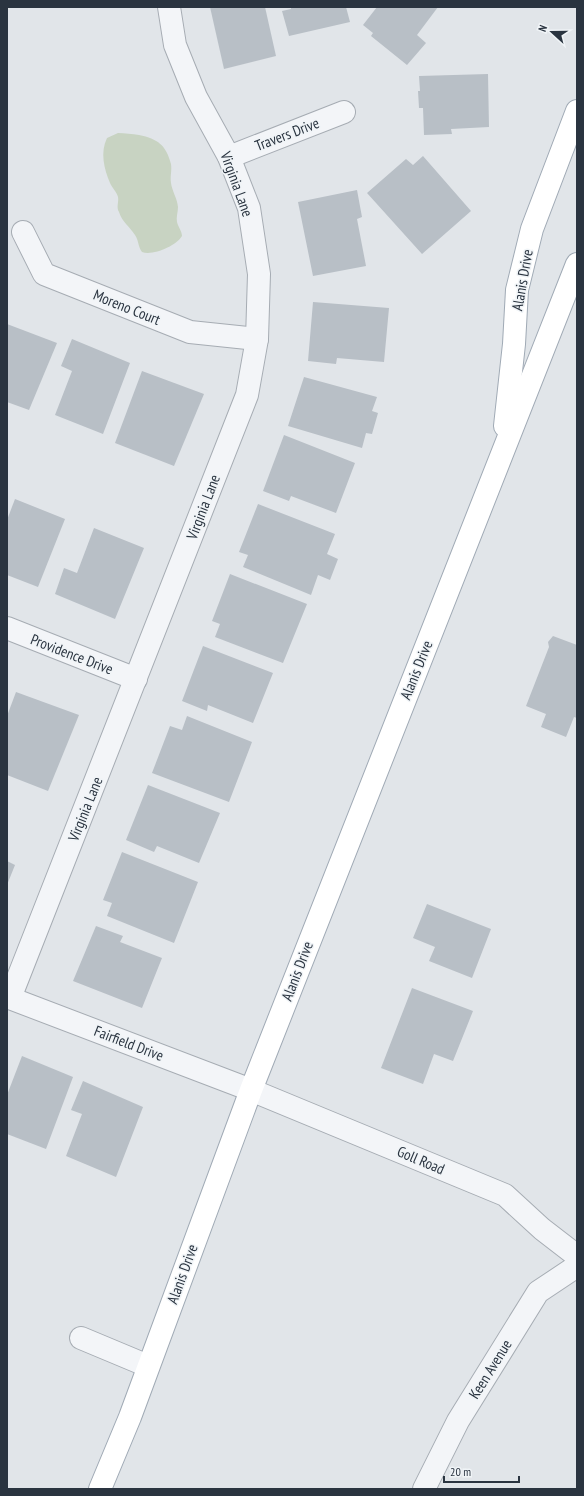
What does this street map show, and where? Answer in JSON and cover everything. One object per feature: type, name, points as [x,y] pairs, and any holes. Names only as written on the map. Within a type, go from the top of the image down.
[{"type":"main road","name":"Alanis Drive","points":[[501,456],[514,344],[517,290],[532,229],[577,110]]},
{"type":"main road","name":"Alanis Drive","points":[[100,1489],[130,1417],[251,1090],[577,264]]},
{"type":"street","name":"Virginia Lane","points":[[8,997],[248,395],[257,339],[259,274],[248,208],[229,157],[196,97],[175,45],[169,7]]},
{"type":"street","name":"Travers Drive","points":[[229,157],[344,112]]},
{"type":"street","name":"Moreno Court","points":[[23,232],[44,274],[190,332],[257,339]]},
{"type":"street","name":"Providence Drive","points":[[7,628],[136,679]]},
{"type":"street","name":"Fairfield Drive","points":[[8,997],[251,1090]]},
{"type":"street","name":"Goll Road","points":[[251,1090],[505,1195],[542,1229],[577,1256]]},
{"type":"street","name":"Keen Avenue","points":[[424,1489],[458,1421],[538,1292],[577,1266]]},
{"type":"street","points":[[81,1338],[148,1366]]},
{"type":"green space","points":[[118,133],[139,135],[151,139],[160,144],[167,152],[171,164],[172,189],[178,207],[177,222],[182,236],[170,247],[152,253],[142,252],[133,232],[122,219],[118,210],[117,193],[108,178],[103,155],[107,138]]},
{"type":"building","points":[[210,7],[265,7],[276,56],[224,69]]},
{"type":"building","points":[[291,7],[346,7],[350,22],[289,36],[282,11],[291,9]]},
{"type":"building","points":[[377,7],[438,7],[417,35],[426,43],[407,65],[371,36],[373,33],[363,25]]},
{"type":"building","points":[[488,74],[489,127],[451,129],[452,134],[424,135],[423,108],[419,108],[419,76]]},
{"type":"building","points":[[423,156],[471,211],[422,254],[367,193],[406,159],[413,165]]},
{"type":"building","points":[[357,190],[362,217],[357,219],[366,266],[313,276],[298,202]]},
{"type":"building","points":[[313,302],[389,308],[384,362],[337,358],[336,364],[308,361]]},
{"type":"building","points":[[7,324],[57,343],[29,410],[7,402]]},
{"type":"building","points":[[72,339],[130,363],[103,434],[55,415],[72,371],[61,366]]},
{"type":"building","points":[[142,371],[204,394],[174,466],[115,443]]},
{"type":"building","points":[[304,377],[377,397],[372,411],[378,413],[372,434],[366,433],[362,448],[288,426]]},
{"type":"building","points":[[284,435],[355,463],[336,513],[291,496],[289,501],[263,491]]},
{"type":"building","points":[[15,499],[65,519],[38,587],[7,575],[7,520]]},
{"type":"building","points":[[258,504],[335,534],[327,554],[338,559],[330,580],[318,575],[311,595],[243,567],[248,555],[239,552]]},
{"type":"building","points":[[94,528],[144,548],[115,619],[55,594],[64,568],[77,573]]},
{"type":"building","points":[[230,574],[307,604],[283,663],[215,637],[220,624],[212,621]]},
{"type":"building","points":[[553,636],[577,645],[577,718],[574,717],[566,737],[541,727],[546,714],[526,706],[549,647],[548,642]]},
{"type":"building","points":[[203,646],[273,673],[253,723],[208,705],[207,711],[182,701]]},
{"type":"building","points":[[16,692],[79,715],[48,791],[7,775],[7,716]]},
{"type":"building","points":[[187,716],[252,742],[229,802],[152,773],[170,726],[182,730]]},
{"type":"building","points":[[148,785],[220,813],[199,863],[157,846],[154,852],[126,840]]},
{"type":"building","points":[[122,852],[198,882],[174,943],[107,916],[112,903],[103,900]]},
{"type":"building","points":[[7,861],[15,865],[7,885]]},
{"type":"building","points":[[427,904],[491,929],[472,978],[429,961],[435,947],[413,938]]},
{"type":"building","points":[[96,926],[123,936],[120,942],[162,958],[142,1008],[73,981]]},
{"type":"building","points":[[412,988],[473,1011],[453,1061],[434,1054],[423,1084],[381,1068]]},
{"type":"building","points":[[22,1056],[73,1077],[46,1149],[7,1134],[7,1095]]},
{"type":"building","points":[[83,1081],[143,1107],[116,1177],[66,1156],[82,1114],[71,1110]]}]
